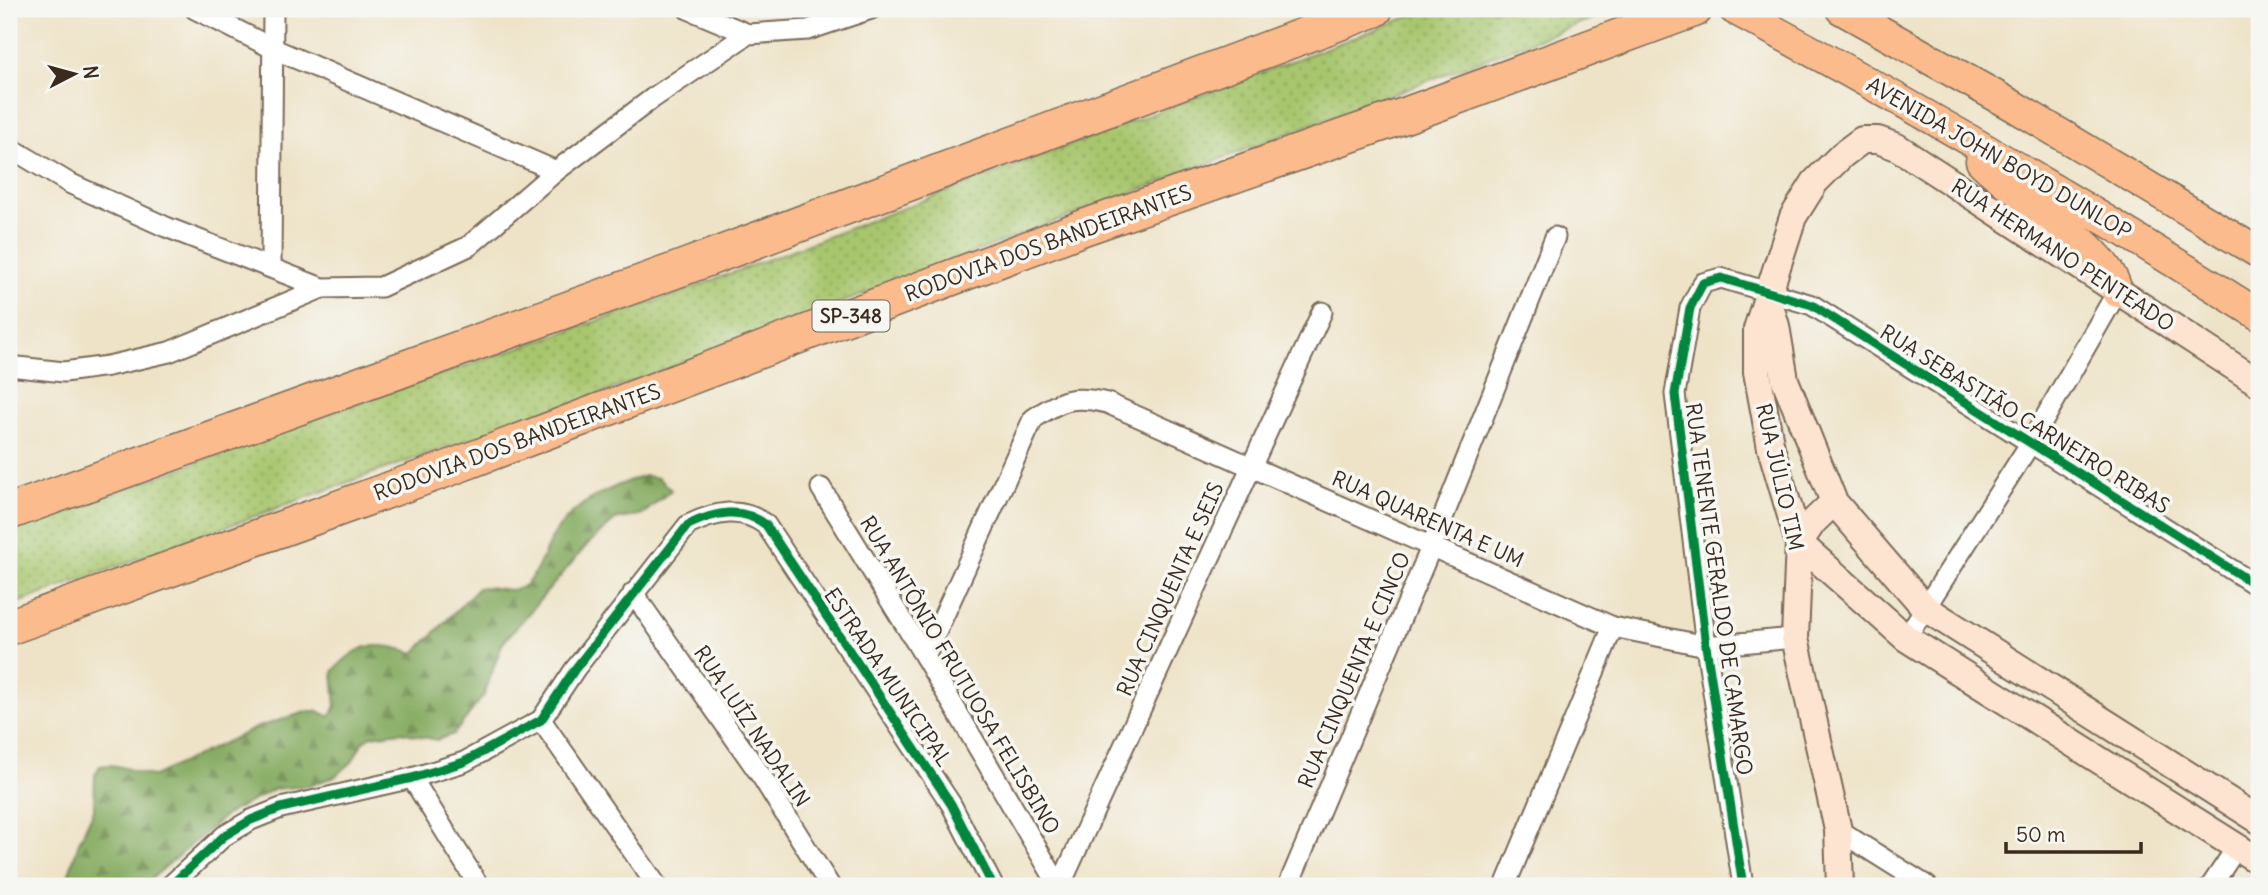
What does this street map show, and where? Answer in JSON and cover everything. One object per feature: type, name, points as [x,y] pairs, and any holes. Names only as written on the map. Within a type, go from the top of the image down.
[{"type":"highway","points":[[9,512],[682,268],[1375,9]]},
{"type":"highway","name":"RODOVIA DOS BANDEIRANTES","points":[[9,626],[447,469],[1085,227],[1409,114],[1695,9]]},
{"type":"main road","name":"AVENIDA JOHN BOYD DUNLOP","points":[[1734,9],[1966,136],[2109,220],[2259,315]]},
{"type":"main road","points":[[1841,9],[1906,43],[2259,253]]},
{"type":"main road","points":[[1966,136],[1992,172],[2110,270],[2117,292]]},
{"type":"main road","name":"RUA HERMANO PENTEADO","points":[[1862,139],[1878,140],[1897,147],[2259,383]]},
{"type":"main road","name":"RUA JÚLIO TIM","points":[[1840,886],[1838,830],[1795,638],[1799,543],[1771,448],[1757,372],[1757,329],[1766,293],[1793,217],[1815,183],[1862,139]]},
{"type":"main road","points":[[1766,293],[1776,326],[1785,380],[1834,502],[1925,608],[2259,819],[2237,847]]},
{"type":"main road","points":[[1834,502],[1813,522],[1799,543],[1906,638],[2259,861]]},
{"type":"street","points":[[195,9],[274,49],[556,171]]},
{"type":"street","points":[[271,266],[273,9]]},
{"type":"street","points":[[688,9],[748,34],[808,30],[871,9]]},
{"type":"street","points":[[9,366],[64,372],[108,366],[169,352],[321,288],[382,287],[428,267],[469,246],[556,171],[653,98],[748,34]]},
{"type":"street","points":[[9,147],[81,189],[166,227],[271,266],[321,288]]},
{"type":"street","name":"RUA CINQUENTA E CINCO","points":[[1288,886],[1432,545],[1555,237]]},
{"type":"street","name":"RUA TENENTE GERALDO DE CAMARGO","points":[[1743,886],[1706,646],[1675,394],[1679,356],[1690,308],[1703,283],[1721,278],[1766,293]]},
{"type":"street","points":[[1906,638],[2029,444],[2117,292]]},
{"type":"street","name":"RUA SEBASTIÃO CARNEIRO RIBAS","points":[[1766,293],[1812,305],[2259,587]]},
{"type":"street","name":"RUA CINQUENTA E SEIS","points":[[1060,886],[1322,312]]},
{"type":"street","name":"RUA QUARENTA E UM","points":[[925,657],[1033,419],[1052,406],[1080,397],[1107,403],[1614,627],[1706,646],[1795,638]]},
{"type":"street","name":"RUA ANTÔNIO FRUTUOSA FELISBINO","points":[[821,488],[925,657],[1060,886]]},
{"type":"street","name":"ESTRADA MUNICIPAL","points":[[633,593],[688,525],[707,516],[730,513],[751,513],[766,525],[951,804],[993,886]]},
{"type":"street","points":[[170,886],[224,836],[251,820],[321,797],[412,778],[464,762],[541,720],[633,593]]},
{"type":"street","name":"RUA LUÍZ NADALIN","points":[[633,593],[762,776],[830,886]]},
{"type":"street","points":[[1505,886],[1614,627]]},
{"type":"street","points":[[541,720],[657,886]]},
{"type":"street","points":[[412,778],[479,886]]},
{"type":"street","points":[[1838,830],[1927,886]]},
{"type":"street","points":[[2211,886],[2237,847]]},
{"type":"green space","points":[[1429,9],[1617,9],[582,401],[373,473],[9,606],[9,532],[351,405],[679,293]]},
{"type":"green space","points":[[645,476],[658,478],[671,490],[643,514],[615,520],[587,545],[502,644],[484,695],[454,734],[437,740],[401,732],[371,736],[362,743],[352,762],[336,776],[309,786],[274,789],[227,814],[143,886],[65,886],[79,842],[94,810],[95,775],[100,766],[121,767],[154,776],[258,727],[309,711],[318,711],[330,717],[336,706],[333,672],[352,654],[370,646],[415,653],[478,588],[514,590],[525,585],[534,574],[555,533],[583,504],[607,490]]},
{"type":"cycle path","points":[[1743,886],[1706,646],[1675,394],[1690,308],[1703,283],[1721,278],[1812,305],[2259,587]]},
{"type":"cycle path","points":[[170,886],[224,836],[251,820],[281,808],[412,778],[464,762],[541,720],[575,669],[688,525],[728,513],[747,515],[766,525],[951,804],[993,886]]}]
